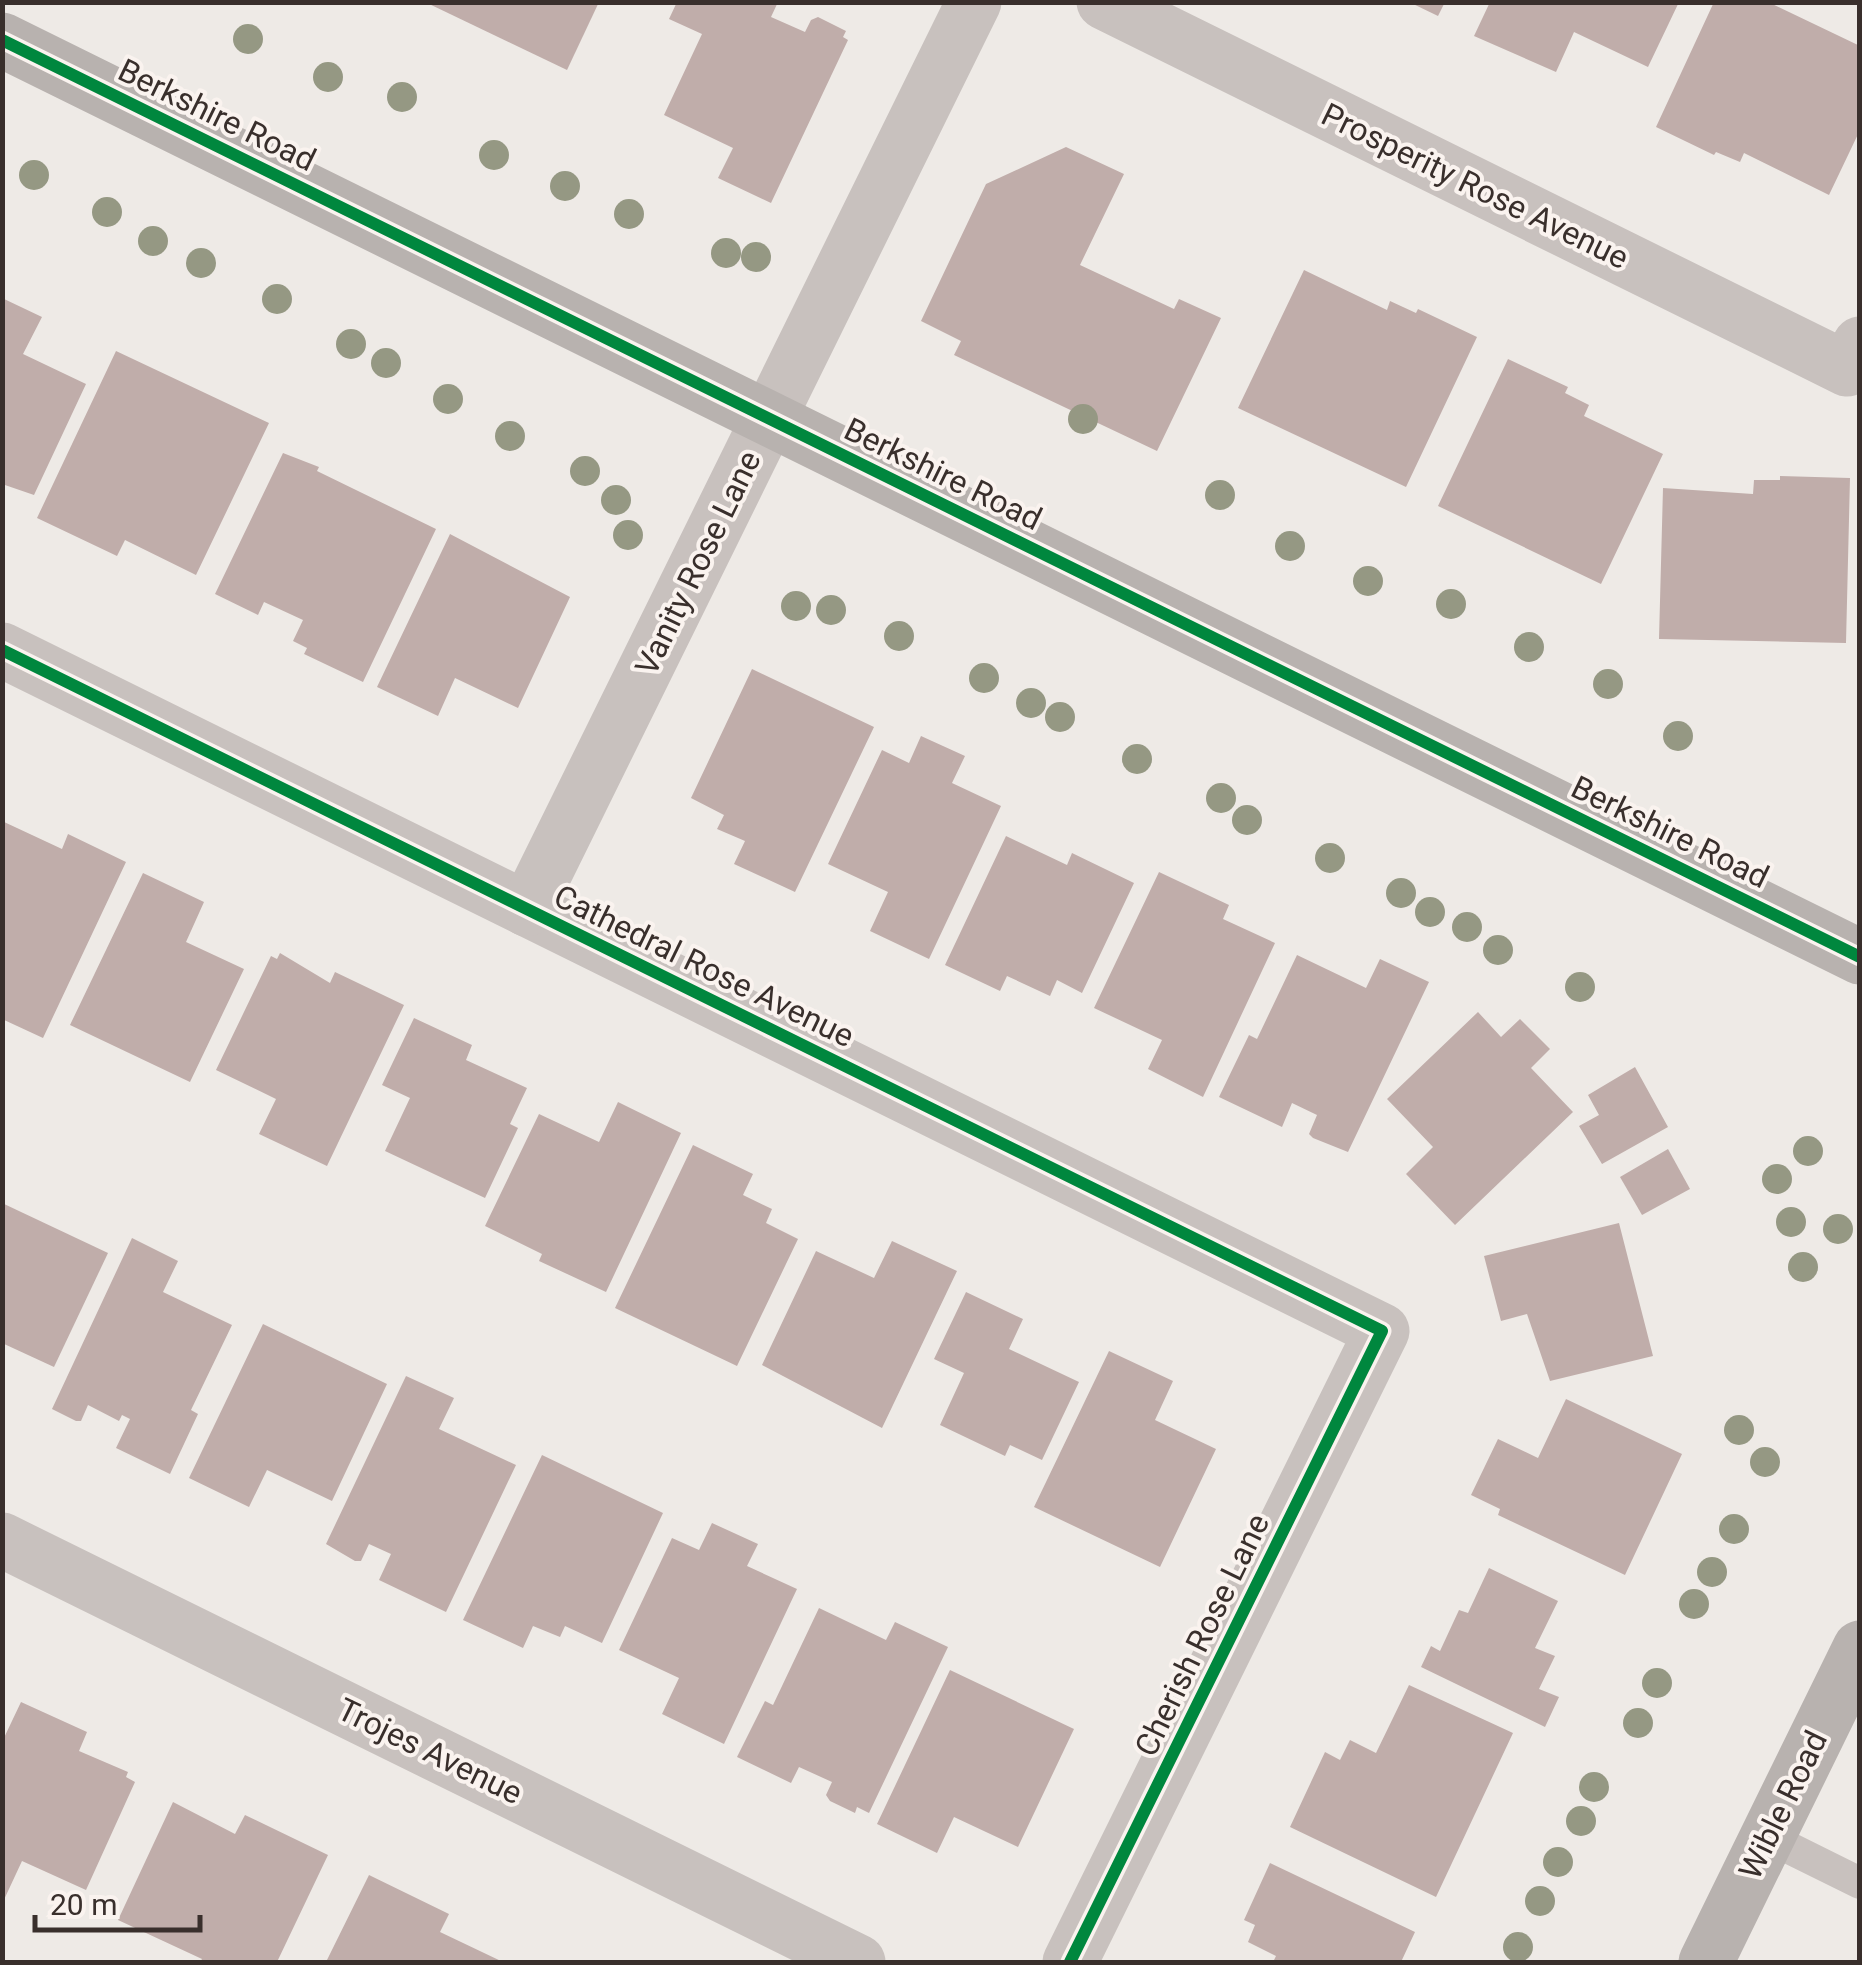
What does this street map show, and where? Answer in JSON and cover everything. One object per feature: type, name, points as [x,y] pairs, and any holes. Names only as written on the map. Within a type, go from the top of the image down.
[{"type":"street","name":"Vanity Rose Lane","points":[[527,909],[974,2]]},
{"type":"street","name":"Prosperity Rose Avenue","points":[[1104,2],[1853,357]]},
{"type":"street","name":"Berkshire Road","points":[[2,40],[1860,957]]},
{"type":"street","name":"Cathedral Rose Avenue","points":[[2,650],[1382,1331]]},
{"type":"street","name":"Cherish Rose Lane","points":[[1070,1962],[1382,1331]]},
{"type":"street","name":"Trojes Avenue","points":[[2,1540],[858,1962]]},
{"type":"street","name":"Wible Road","points":[[1706,1962],[1860,1648]]},
{"type":"lane","points":[[1767,1837],[1860,1883]]},
{"type":"building","points":[[425,2],[599,2],[567,70]]},
{"type":"building","points":[[677,2],[778,2],[771,17],[805,32],[811,20],[818,17],[846,31],[843,37],[848,40],[771,203],[718,178],[733,148],[664,115],[702,34],[669,19]]},
{"type":"building","points":[[1409,2],[1445,2],[1438,16]]},
{"type":"building","points":[[1490,2],[1679,2],[1648,67],[1574,32],[1556,72],[1474,36]]},
{"type":"building","points":[[1714,2],[1768,2],[1860,46],[1860,130],[1829,195],[1744,153],[1740,162],[1716,152],[1714,155],[1656,127]]},
{"type":"building","points":[[1066,147],[1124,174],[1080,265],[1174,309],[1179,299],[1221,318],[1157,451],[954,355],[961,341],[921,321],[986,184]]},
{"type":"building","points":[[1304,270],[1387,310],[1390,301],[1416,313],[1418,309],[1477,337],[1406,487],[1238,408]]},
{"type":"building","points":[[2,298],[42,317],[23,354],[86,384],[34,495],[2,484]]},
{"type":"building","points":[[116,351],[269,423],[196,575],[125,540],[117,556],[37,518]]},
{"type":"building","points":[[1508,359],[1568,387],[1565,393],[1589,405],[1584,416],[1663,454],[1601,584],[1438,506]]},
{"type":"building","points":[[283,453],[319,467],[317,471],[436,529],[363,682],[304,654],[307,648],[293,641],[303,620],[264,602],[258,615],[215,594]]},
{"type":"building","points":[[1780,476],[1850,478],[1846,643],[1659,639],[1663,488],[1753,494],[1754,480],[1780,480]]},
{"type":"building","points":[[450,534],[570,597],[518,708],[455,678],[438,716],[377,687]]},
{"type":"building","points":[[752,669],[874,727],[795,892],[734,864],[745,841],[717,829],[724,815],[691,798]]},
{"type":"building","points":[[921,736],[965,756],[952,783],[1001,806],[929,959],[870,931],[888,892],[828,864],[882,750],[909,763]]},
{"type":"building","points":[[2,821],[62,849],[68,834],[126,862],[43,1038],[2,1019]]},
{"type":"building","points":[[1006,836],[1067,865],[1072,853],[1134,883],[1082,993],[1057,980],[1050,996],[1007,976],[1000,991],[945,965]]},
{"type":"building","points":[[1159,872],[1229,905],[1223,919],[1275,943],[1203,1097],[1148,1069],[1162,1040],[1094,1008]]},
{"type":"building","points":[[143,873],[204,902],[186,942],[244,969],[190,1082],[70,1025]]},
{"type":"building","points":[[280,953],[330,983],[335,972],[404,1005],[327,1166],[259,1134],[276,1099],[216,1070],[271,956],[277,959]]},
{"type":"building","points":[[1297,955],[1366,988],[1380,959],[1429,982],[1348,1152],[1313,1138],[1309,1134],[1317,1115],[1292,1103],[1282,1127],[1219,1097],[1249,1035],[1257,1039]]},
{"type":"building","points":[[1478,1012],[1501,1037],[1520,1019],[1550,1049],[1531,1068],[1573,1112],[1455,1225],[1406,1174],[1433,1147],[1387,1099]]},
{"type":"building","points":[[414,1018],[472,1045],[466,1060],[527,1088],[510,1124],[518,1128],[485,1198],[385,1151],[410,1098],[382,1085]]},
{"type":"building","points":[[1635,1067],[1668,1127],[1602,1164],[1579,1126],[1599,1115],[1588,1095]]},
{"type":"building","points":[[618,1102],[681,1133],[606,1292],[539,1261],[542,1254],[485,1226],[539,1114],[599,1142]]},
{"type":"building","points":[[693,1145],[753,1174],[743,1195],[772,1209],[766,1223],[798,1239],[737,1366],[615,1308]]},
{"type":"building","points":[[1668,1149],[1690,1189],[1642,1215],[1620,1177]]},
{"type":"building","points":[[2,1203],[108,1253],[54,1367],[2,1343]]},
{"type":"building","points":[[1619,1223],[1653,1356],[1550,1381],[1527,1314],[1501,1321],[1484,1256]]},
{"type":"building","points":[[132,1238],[178,1261],[163,1292],[232,1325],[191,1410],[198,1414],[170,1474],[116,1448],[130,1419],[122,1415],[119,1421],[88,1405],[81,1421],[76,1421],[52,1409]]},
{"type":"building","points":[[892,1241],[957,1271],[882,1428],[762,1365],[816,1251],[874,1278]]},
{"type":"building","points":[[966,1292],[1023,1319],[1009,1349],[1079,1382],[1042,1460],[1010,1445],[1005,1456],[940,1425],[964,1373],[934,1359]]},
{"type":"building","points":[[263,1324],[387,1384],[332,1501],[267,1470],[249,1507],[189,1478]]},
{"type":"building","points":[[1109,1351],[1173,1381],[1155,1420],[1216,1449],[1160,1567],[1034,1507]]},
{"type":"building","points":[[406,1376],[454,1398],[439,1429],[516,1465],[446,1612],[379,1580],[391,1554],[369,1544],[361,1561],[355,1561],[326,1544]]},
{"type":"building","points":[[1566,1399],[1682,1454],[1625,1575],[1498,1515],[1500,1509],[1471,1495],[1498,1439],[1538,1458]]},
{"type":"building","points":[[542,1455],[663,1513],[602,1643],[565,1626],[560,1637],[533,1626],[523,1648],[463,1620]]},
{"type":"building","points":[[712,1523],[758,1544],[747,1566],[797,1589],[724,1744],[662,1714],[679,1678],[619,1650],[672,1538],[699,1550]]},
{"type":"building","points":[[1489,1568],[1558,1601],[1535,1648],[1555,1656],[1539,1689],[1559,1697],[1545,1727],[1421,1667],[1431,1646],[1440,1651],[1459,1610],[1468,1613]]},
{"type":"building","points":[[819,1608],[886,1640],[895,1622],[948,1647],[869,1813],[857,1807],[855,1813],[830,1801],[826,1795],[832,1782],[799,1767],[791,1783],[737,1757],[765,1701],[773,1705]]},
{"type":"building","points":[[950,1670],[1074,1729],[1018,1847],[954,1817],[937,1853],[877,1824]]},
{"type":"building","points":[[1409,1685],[1513,1733],[1436,1897],[1290,1827],[1325,1752],[1340,1760],[1350,1740],[1376,1753]]},
{"type":"building","points":[[21,1702],[87,1732],[79,1751],[128,1772],[126,1777],[135,1782],[86,1890],[22,1861],[2,1904],[2,1742]]},
{"type":"building","points":[[173,1802],[235,1834],[245,1815],[328,1855],[277,1962],[200,1962],[202,1959],[118,1920]]},
{"type":"building","points":[[1270,1863],[1415,1932],[1401,1962],[1273,1962],[1276,1956],[1248,1942],[1255,1925],[1244,1920]]},
{"type":"building","points":[[369,1875],[449,1914],[440,1932],[503,1962],[326,1962]]},
{"type":"cycle path","points":[[2,40],[1860,957]]},
{"type":"cycle path","points":[[2,650],[1382,1331],[1070,1962]]}]
